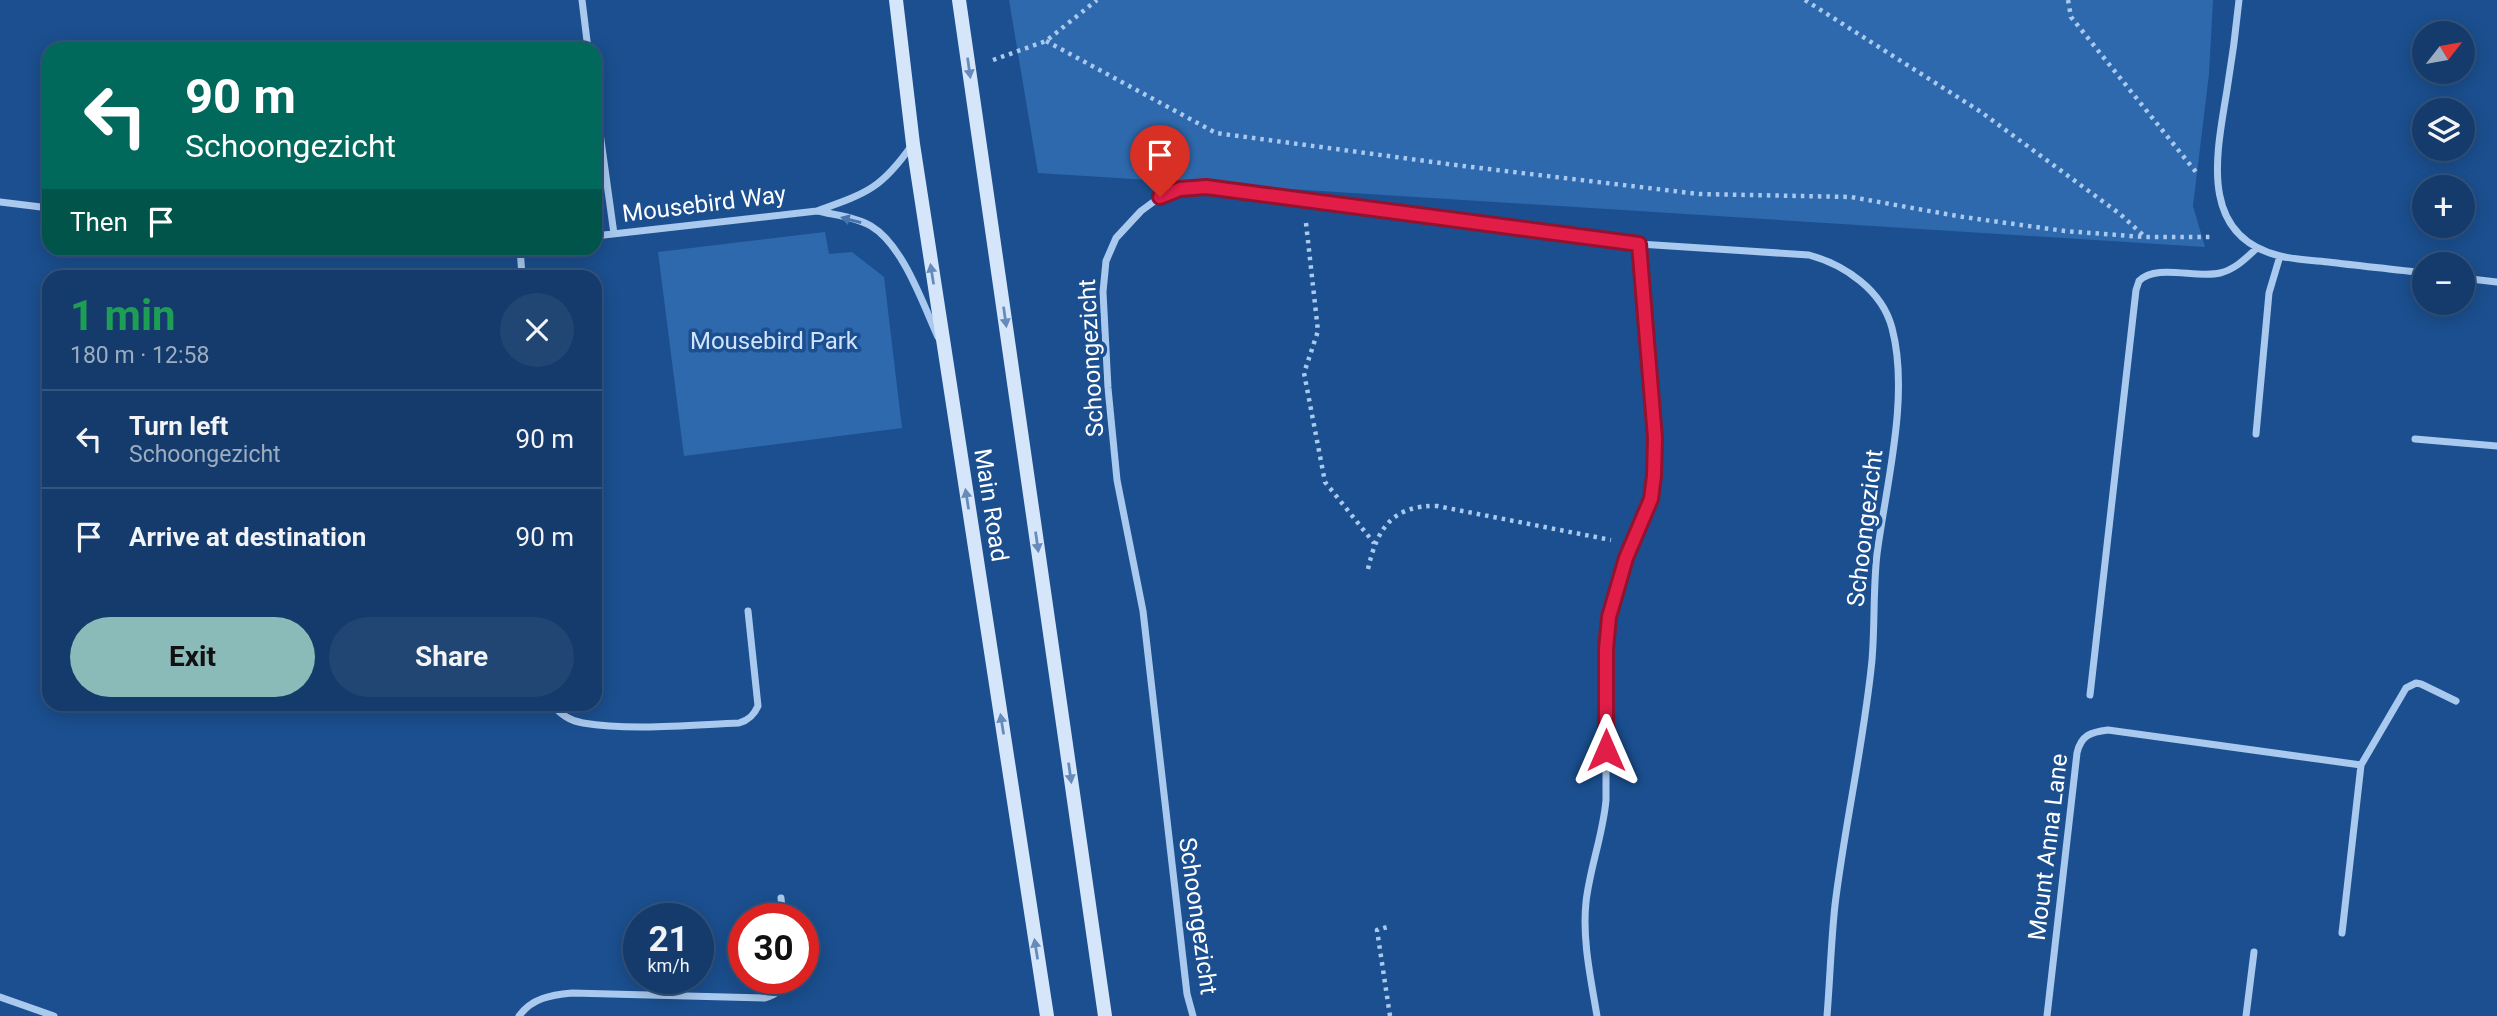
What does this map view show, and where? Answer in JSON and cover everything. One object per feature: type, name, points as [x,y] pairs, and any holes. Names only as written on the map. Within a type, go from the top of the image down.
[{"type":"main road","name":"Main Road","points":[[896,0],[913,144],[1047,1016]]},
{"type":"main road","name":"Main Road","points":[[959,0],[1105,1016]]},
{"type":"street","points":[[582,0],[588,42]]},
{"type":"street","points":[[2239,0],[2219,139],[2216,179],[2220,202],[2229,221],[2243,238],[2257,248],[2280,256],[2412,272]]},
{"type":"street","name":"Mousebird Way","points":[[602,235],[817,211],[877,186],[913,144]]},
{"type":"street","points":[[602,147],[614,234]]},
{"type":"street","name":"Schoongezicht","points":[[1193,1016],[1187,994],[1143,611],[1117,480],[1106,361],[1103,292],[1106,261],[1116,238],[1141,211],[1160,197],[1180,189],[1206,187],[1639,244],[1809,255],[1849,272],[1869,289],[1884,308],[1892,326],[1896,347],[1898,414],[1877,557],[1872,660],[1835,907],[1827,1016]]},
{"type":"street","points":[[0,202],[42,207]]},
{"type":"street","name":"Mousebird Way","points":[[817,211],[868,224],[887,238],[911,280],[944,349]]},
{"type":"street","points":[[1597,1016],[1586,936],[1586,904],[1604,824],[1606,800],[1606,649],[1609,617],[1616,589],[1651,499],[1655,438],[1639,244]]},
{"type":"street","points":[[2090,695],[2136,289],[2139,281],[2154,272],[2208,275],[2221,272],[2238,265],[2257,248]]},
{"type":"street","points":[[2256,434],[2269,293],[2280,256]]},
{"type":"street","points":[[2475,279],[2497,282]]},
{"type":"street","points":[[2415,439],[2497,446]]},
{"type":"street","points":[[558,711],[581,723],[681,726],[747,721],[758,706],[748,611]]},
{"type":"street","points":[[2342,933],[2361,765],[2406,688],[2416,683],[2421,684],[2456,701]]},
{"type":"street","name":"Mount Anna Lane","points":[[2047,1016],[2077,753],[2085,736],[2091,732],[2108,730],[2361,765]]},
{"type":"street","points":[[781,898],[781,903]]},
{"type":"street","points":[[2246,1016],[2253,952]]},
{"type":"street","points":[[519,1016],[535,1001],[549,995],[572,993],[765,998],[776,994]]},
{"type":"street","points":[[0,997],[54,1016]]},
{"type":"path","points":[[969,69],[1046,41],[1097,0]]},
{"type":"path","points":[[1805,0],[1981,111],[2120,214],[2144,237]]},
{"type":"path","points":[[2068,0],[2071,17],[2220,202]]},
{"type":"path","points":[[1046,41],[1216,133],[1699,194],[1851,197],[2040,228],[2144,237],[2243,238]]},
{"type":"path","points":[[1303,200],[1318,331],[1304,373],[1325,482],[1374,543]]},
{"type":"path","points":[[1368,569],[1374,543],[1386,524],[1401,512],[1420,506],[1437,506],[1633,544]]},
{"type":"path","points":[[1390,1016],[1377,930],[1391,926]]},
{"type":"green space","points":[[1009,0],[2213,0],[2209,74],[2193,206],[2205,247],[1038,173]]},
{"type":"green space","name":"Mousebird Park","points":[[825,232],[829,254],[852,252],[884,277],[902,428],[684,456],[658,252]]},
{"type":"route","points":[[1160,197],[1180,189],[1206,187],[1639,244],[1655,438],[1654,476],[1651,499],[1626,558],[1609,617],[1606,649],[1606,750]]}]
